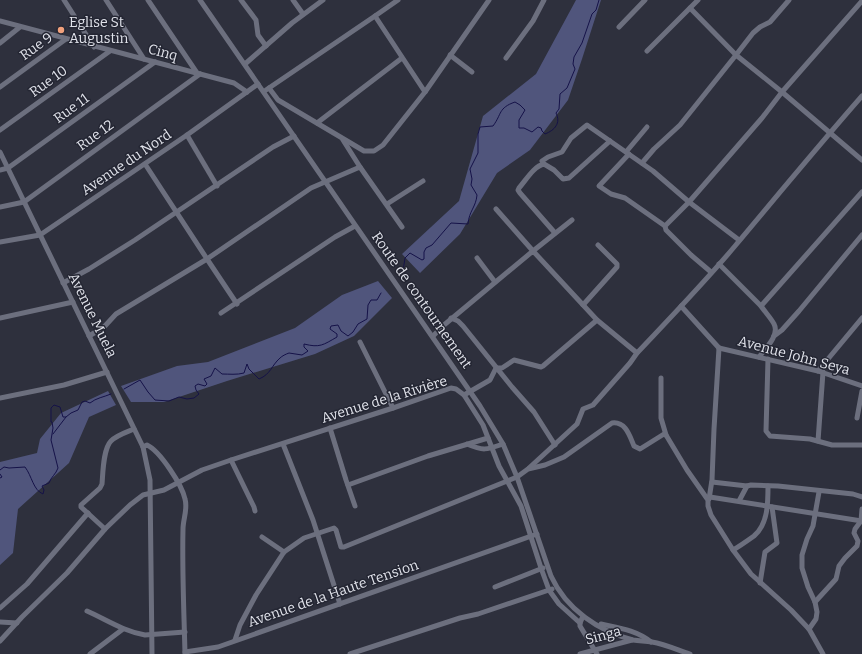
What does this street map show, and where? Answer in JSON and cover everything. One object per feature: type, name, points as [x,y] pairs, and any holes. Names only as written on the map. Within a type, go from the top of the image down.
[{"type":"street","points":[[64,0],[94,47]]},
{"type":"street","points":[[106,0],[144,59]]},
{"type":"street","points":[[148,0],[198,74]]},
{"type":"street","name":"Route de contournement","points":[[200,0],[355,226],[433,336],[471,392],[503,444],[518,477],[556,587],[566,600],[583,616],[614,633],[633,640],[651,642],[690,654]]},
{"type":"street","points":[[241,0],[256,20],[258,35],[266,46]]},
{"type":"street","points":[[293,0],[303,14]]},
{"type":"street","points":[[245,64],[303,14],[323,0]]},
{"type":"street","points":[[264,92],[398,0]]},
{"type":"street","points":[[268,88],[278,100],[342,139],[364,151],[370,152],[378,149],[383,145],[425,92],[489,0]]},
{"type":"street","points":[[506,58],[533,21],[544,0]]},
{"type":"street","points":[[619,27],[645,0]]},
{"type":"street","points":[[648,51],[698,0]]},
{"type":"street","points":[[642,163],[654,149],[680,125],[753,33],[760,27],[770,22],[790,0]]},
{"type":"street","points":[[665,226],[689,202],[762,118],[782,92],[862,1]]},
{"type":"street","points":[[690,8],[736,55],[862,160]]},
{"type":"street","points":[[375,16],[425,92]]},
{"type":"street","name":"Cinq","points":[[0,21],[234,83],[247,92]]},
{"type":"street","points":[[0,43],[20,27]]},
{"type":"street","name":"Rue 9","points":[[0,87],[66,39]]},
{"type":"street","name":"Rue 10","points":[[0,130],[110,51]]},
{"type":"street","points":[[450,55],[472,72]]},
{"type":"street","points":[[318,123],[402,58]]},
{"type":"street","name":"Rue 11","points":[[0,170],[8,168],[155,62]]},
{"type":"street","name":"Rue 12","points":[[0,207],[24,202],[198,74]]},
{"type":"street","name":"Avenue du Nord","points":[[0,242],[40,235],[187,135],[258,84]]},
{"type":"street","points":[[235,640],[240,626],[256,596],[284,552],[304,538],[335,529],[341,547],[344,548],[518,477],[528,469],[577,424],[583,409],[593,405],[637,353],[719,264],[862,96]]},
{"type":"street","points":[[542,161],[562,152],[571,138],[587,124],[653,171],[689,202],[739,240]]},
{"type":"street","points":[[647,127],[599,186],[611,194],[624,198],[665,226],[666,230],[691,255],[711,272]]},
{"type":"street","points":[[187,135],[217,186]]},
{"type":"street","points":[[63,283],[105,259],[217,186],[273,147],[294,136]]},
{"type":"street","points":[[342,139],[402,227]]},
{"type":"street","points":[[554,234],[520,193],[518,190],[519,188],[540,165],[544,164],[554,170],[563,179],[568,178],[610,141]]},
{"type":"street","name":"Avenue Muela","points":[[0,152],[143,447],[149,470],[151,493],[152,634]]},
{"type":"street","points":[[145,164],[237,304]]},
{"type":"street","points":[[90,336],[104,327],[116,314],[207,259],[311,188],[360,167]]},
{"type":"street","points":[[387,204],[422,181]]},
{"type":"street","points":[[761,306],[862,192]]},
{"type":"street","points":[[496,209],[597,320],[637,353]]},
{"type":"street","points":[[433,336],[451,318],[572,220]]},
{"type":"street","points":[[221,314],[336,237],[355,226]]},
{"type":"street","points":[[774,336],[782,330],[862,235]]},
{"type":"street","points":[[583,305],[617,266],[615,260],[598,245]]},
{"type":"street","points":[[477,258],[495,282]]},
{"type":"street","points":[[719,264],[761,306],[775,324],[776,330],[774,336],[759,357]]},
{"type":"street","points":[[0,318],[73,302]]},
{"type":"street","points":[[681,306],[719,348],[712,482],[708,506],[711,515],[733,550],[751,574],[791,610],[809,629],[823,654]]},
{"type":"street","points":[[451,318],[458,321],[534,412],[554,445]]},
{"type":"street","points":[[818,441],[820,371],[862,318]]},
{"type":"street","name":"Avenue de la Rivière","points":[[0,641],[67,573],[105,530],[141,496],[164,490],[202,470],[451,388],[456,389],[464,395],[490,380],[496,368],[502,368],[514,360],[541,367],[597,320]]},
{"type":"street","points":[[360,342],[393,408]]},
{"type":"street","name":"Avenue John Seya","points":[[719,348],[820,371],[862,386]]},
{"type":"street","points":[[768,359],[766,430],[770,436],[810,439],[832,445],[862,446]]},
{"type":"street","points":[[0,398],[64,385],[107,372]]},
{"type":"street","points":[[661,378],[661,418],[666,435],[687,470],[709,498],[862,521]]},
{"type":"street","points":[[856,418],[862,391]]},
{"type":"street","points":[[464,395],[483,424],[499,466],[521,506],[549,590],[559,604],[580,623],[596,652]]},
{"type":"street","points":[[528,469],[545,465],[564,457],[612,423],[620,423],[626,429],[634,446],[640,449],[664,434],[666,435]]},
{"type":"street","points":[[105,530],[81,507],[81,505],[100,488],[102,484],[106,449],[110,441],[134,428]]},
{"type":"street","points":[[330,428],[355,506]]},
{"type":"street","points":[[348,485],[488,438]]},
{"type":"street","points":[[283,444],[317,534],[340,604]]},
{"type":"street","points":[[467,444],[478,449],[492,448],[503,444]]},
{"type":"street","name":"Avenue de la Haute Tension","points":[[143,447],[147,445],[157,453],[177,482],[183,493],[186,506],[183,528],[185,653],[218,647],[537,534]]},
{"type":"street","points":[[231,460],[255,511]]},
{"type":"street","points":[[712,482],[747,486],[778,486],[820,492],[853,494],[862,498]]},
{"type":"street","points":[[739,502],[747,486]]},
{"type":"street","points":[[760,583],[765,552],[777,543],[768,486]]},
{"type":"street","points":[[809,629],[816,619],[817,612],[815,602],[802,568],[802,555],[813,526],[814,513],[820,492]]},
{"type":"street","points":[[733,550],[754,536],[770,506]]},
{"type":"street","points":[[815,602],[836,578],[839,566],[844,558],[857,546],[858,541],[854,533],[855,529],[862,521],[862,509]]},
{"type":"street","points":[[0,608],[27,584],[88,513]]},
{"type":"street","points":[[262,537],[284,552]]},
{"type":"street","points":[[495,587],[548,566]]},
{"type":"street","points":[[350,654],[460,618],[478,614],[556,587]]},
{"type":"street","points":[[87,611],[123,629],[143,634],[185,632]]},
{"type":"street","points":[[580,623],[583,616]]},
{"type":"street","points":[[0,622],[17,623]]},
{"type":"street","name":"Route de contournement","points":[[597,624],[630,630],[651,642]]},
{"type":"street","points":[[90,654],[123,629]]},
{"type":"street","points":[[152,634],[152,654]]},
{"type":"street","name":"Singa","points":[[580,654],[596,652],[633,640]]},
{"type":"shaded area","points":[[576,0],[601,0],[568,100],[530,150],[497,173],[460,234],[420,273],[402,254],[459,201],[483,116],[536,74]]},
{"type":"shaded area","points":[[378,281],[392,298],[354,336],[315,354],[164,402],[131,402],[121,386],[177,366],[208,362],[295,328],[342,295]]},
{"type":"shaded area","points":[[108,391],[116,405],[89,417],[69,463],[18,509],[13,553],[0,565],[0,462],[37,453],[40,439],[61,413]]},
{"type":"waterway","points":[[403,271],[405,258],[410,253],[422,260],[424,259],[424,252],[426,248],[432,245],[451,223],[468,224],[477,195],[471,185],[472,179],[470,169],[478,153],[478,134],[480,127],[493,126],[503,109],[515,102],[525,110],[519,120],[519,128],[524,128],[532,132],[538,127],[541,128],[545,134],[556,126],[558,120],[556,113],[559,109],[560,94],[567,88],[575,69],[573,64],[574,57],[582,43],[592,14],[596,10],[599,0]]},
{"type":"waterway","points":[[124,389],[140,380],[155,400],[169,401],[179,397],[187,399],[194,398],[199,394],[195,386],[198,384],[205,386],[207,384],[204,379],[211,376],[215,368],[222,374],[239,374],[244,373],[247,364],[249,369],[259,379],[266,375],[283,356],[289,353],[302,355],[308,351],[304,347],[304,344],[318,346],[337,337],[337,334],[330,329],[331,326],[338,325],[341,331],[348,336],[353,332],[358,324],[367,319],[368,305],[371,300],[377,300],[381,293]]},
{"type":"waterway","points":[[0,470],[4,467],[25,467],[35,486],[43,494],[44,490],[42,486],[49,483],[58,468],[51,440],[53,428],[51,422],[51,408],[54,405],[60,407],[63,417],[66,417],[78,410],[82,402],[85,401],[90,403],[111,394]]},
{"type":"waterway","points":[[53,434],[66,417]]},
{"type":"waterway","points":[[0,474],[2,477],[0,478]]},
{"type":"place","name":"Eglise St Augustin","points":[[61,30]]}]
